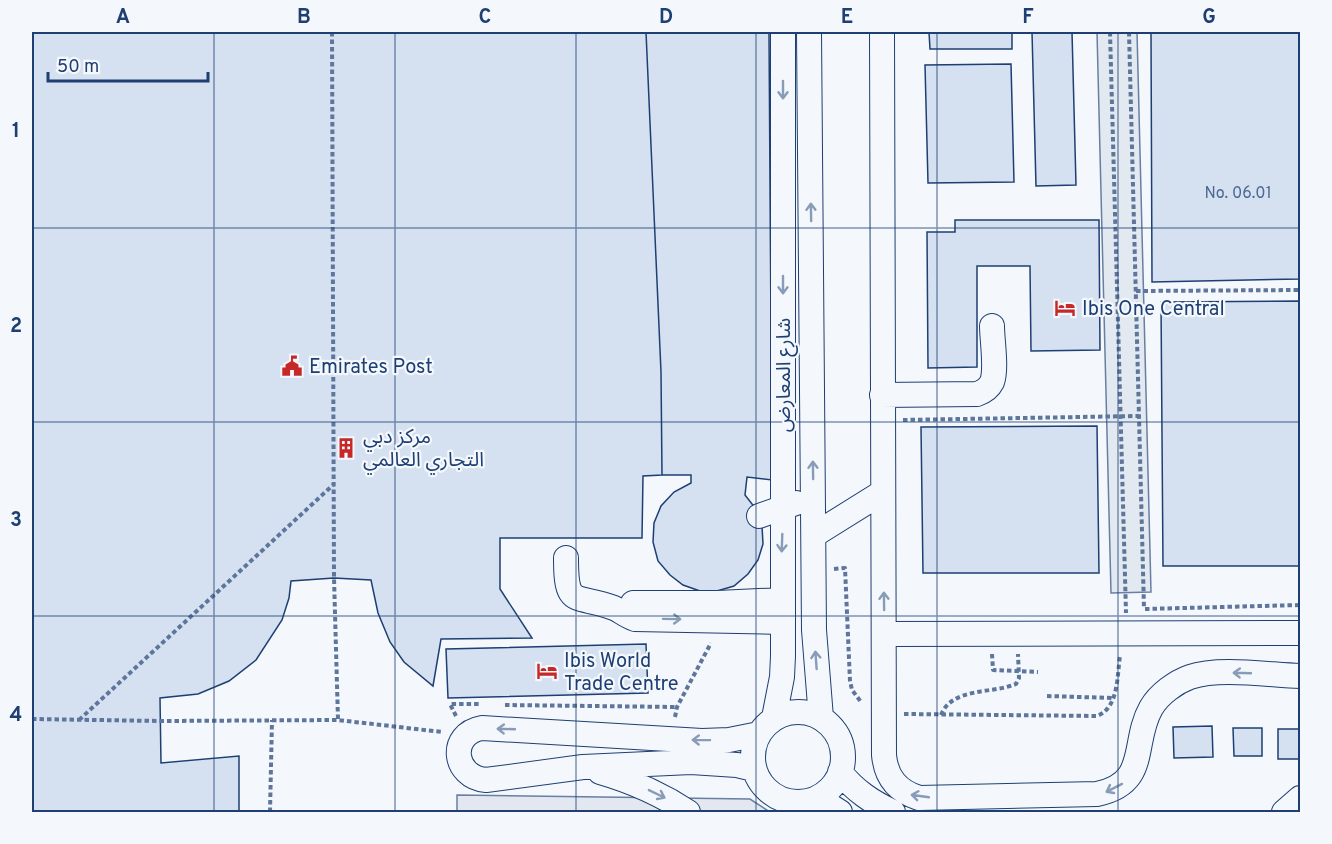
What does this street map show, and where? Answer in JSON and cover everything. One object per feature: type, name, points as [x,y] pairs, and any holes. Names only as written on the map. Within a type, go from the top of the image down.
[{"type":"street","name":"شارع المعارض","points":[[766,726],[782,677],[783,507],[777,406],[783,32]]},
{"type":"street","name":"شارع المعارض","points":[[808,32],[814,630],[821,718]]},
{"type":"street","points":[[882,32],[884,714],[885,765],[893,783],[909,795],[929,798],[1044,803],[1108,792],[1127,780],[1137,760],[1146,720],[1152,706],[1162,694],[1183,681],[1190,677],[1215,673],[1300,676]]},
{"type":"street","points":[[882,394],[977,394],[983,392],[989,387],[993,375],[992,326]]},
{"type":"street","points":[[814,535],[883,492]]},
{"type":"street","points":[[759,516],[814,498]]},
{"type":"street","points":[[566,558],[566,583],[571,594],[581,600],[616,608],[636,602],[718,603],[783,611]]},
{"type":"street","points":[[884,634],[1018,636],[1300,633]]},
{"type":"street","points":[[754,769],[737,765],[691,762],[583,767],[478,780],[465,771],[461,764],[459,748],[467,735],[482,728],[702,741],[729,740],[766,726],[789,712],[806,712],[821,718],[831,726],[842,748],[843,760],[840,772],[831,788],[818,798],[798,802],[779,798],[768,791],[754,769],[754,745],[766,726]]},
{"type":"street","points":[[583,767],[650,790],[672,801],[688,813]]},
{"type":"street","points":[[840,772],[864,796],[893,813]]},
{"type":"street","points":[[818,798],[840,813]]},
{"type":"street","points":[[1284,813],[1300,798]]},
{"type":"path","points":[[332,32],[334,484],[338,720]]},
{"type":"path","points":[[815,571],[845,568],[852,690],[863,705],[879,714],[1092,717],[1104,714],[1112,705],[1126,609],[1110,32]]},
{"type":"path","points":[[1129,32],[1144,609]]},
{"type":"path","points":[[1136,291],[1300,290]]},
{"type":"path","points":[[882,421],[1139,416]]},
{"type":"path","points":[[78,720],[334,484]]},
{"type":"path","points":[[941,715],[943,708],[954,699],[1013,685],[1018,681],[1018,636]]},
{"type":"path","points":[[674,724],[677,707],[713,639]]},
{"type":"path","points":[[991,646],[993,670],[1038,672]]},
{"type":"path","points":[[1047,696],[1113,699]]},
{"type":"path","points":[[32,719],[338,720],[467,735]]},
{"type":"path","points":[[270,813],[272,720]]},
{"type":"shaded area","points":[[1097,32],[1137,32],[1151,592],[1111,593]]},
{"type":"shaded area","points":[[457,795],[750,799],[770,812],[457,812]]},
{"type":"building","name":"مركز دبي التجاري العالمي","points":[[32,32],[646,32],[661,372],[662,475],[643,476],[642,538],[500,538],[500,589],[532,638],[441,639],[433,686],[404,662],[390,642],[378,613],[371,580],[334,578],[291,581],[289,598],[282,620],[256,660],[229,681],[198,694],[160,698],[161,763],[239,756],[239,812],[32,812]]},
{"type":"building","points":[[646,32],[769,32],[772,480],[747,477],[745,495],[756,509],[762,526],[763,544],[758,560],[748,574],[734,586],[717,591],[700,591],[683,585],[658,561],[653,542],[654,523],[661,506],[674,492],[691,483],[691,475],[662,475],[661,372]]},
{"type":"building","points":[[929,32],[1012,32],[1012,49],[930,49]]},
{"type":"building","points":[[1032,32],[1072,32],[1076,185],[1036,186]]},
{"type":"building","points":[[1151,32],[1300,32],[1300,279],[1152,282]]},
{"type":"building","points":[[1011,64],[1014,182],[928,183],[925,65]]},
{"type":"building","name":"Ibis One Central","points":[[955,220],[1099,220],[1100,350],[1031,351],[1030,266],[977,266],[977,367],[928,368],[927,232],[955,232]]},
{"type":"building","points":[[1300,301],[1300,566],[1163,566],[1161,302]]},
{"type":"building","points":[[1097,426],[1099,573],[923,573],[921,427]]},
{"type":"building","name":"Ibis World Trade Centre","points":[[646,644],[648,693],[448,698],[446,649]]},
{"type":"building","points":[[1212,726],[1213,757],[1174,758],[1173,727]]},
{"type":"building","points":[[1233,728],[1262,728],[1262,756],[1234,756]]},
{"type":"building","points":[[1278,729],[1300,729],[1300,759],[1278,759]]},
{"type":"place","name":"Ibis One Central","points":[[1065,308]]},
{"type":"place","name":"Emirates Post","points":[[292,366]]},
{"type":"place","name":"مركز دبي التجاري العالمي","points":[[346,448]]},
{"type":"place","name":"Ibis World Trade Centre","points":[[547,671]]}]
